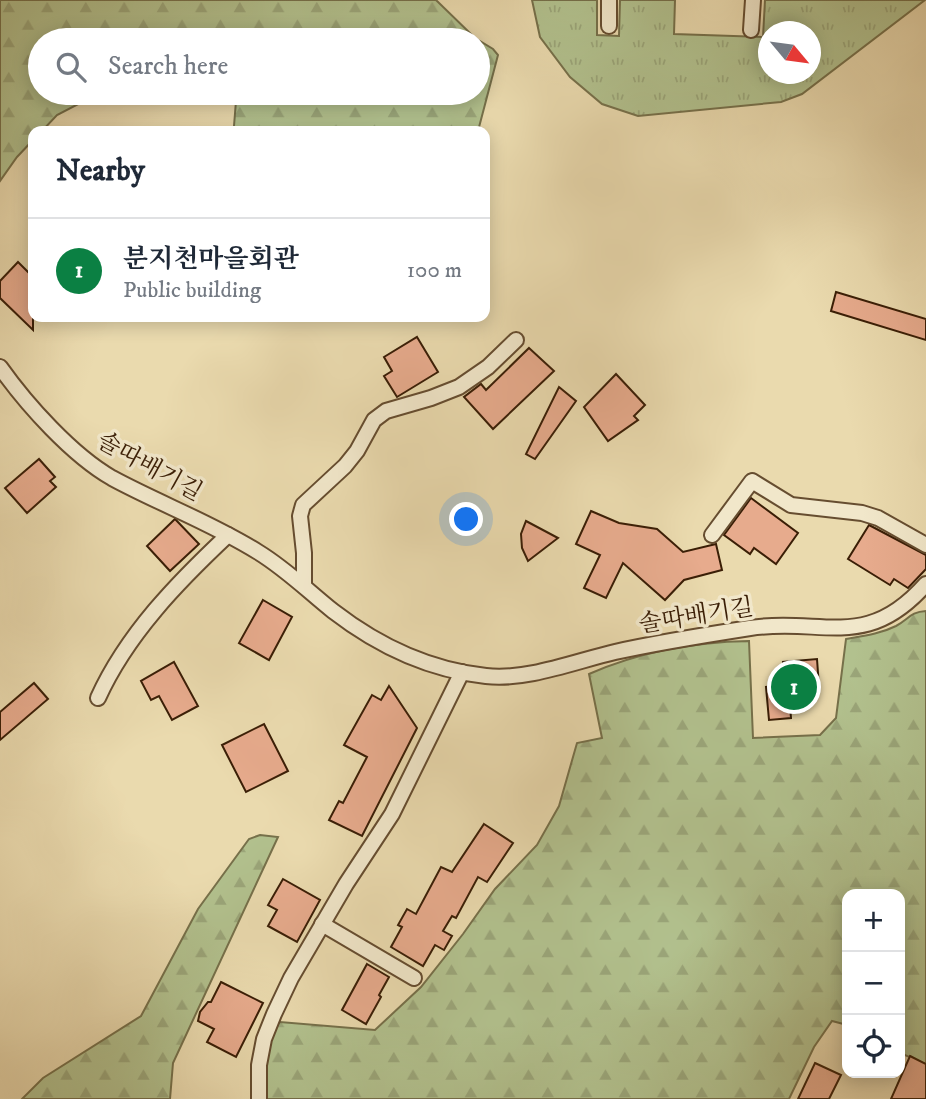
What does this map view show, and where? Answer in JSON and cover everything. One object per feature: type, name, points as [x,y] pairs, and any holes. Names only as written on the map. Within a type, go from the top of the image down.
[{"type":"lane","points":[[609,26],[610,0]]},
{"type":"lane","points":[[751,30],[753,0]]},
{"type":"lane","points":[[304,586],[300,516],[303,505],[357,452],[374,420],[386,411],[459,387],[488,367],[516,340]]},
{"type":"lane","name":"솔따배기길","points":[[0,367],[70,447],[111,477],[259,552],[360,631],[390,648],[417,660],[462,672],[488,677],[519,675],[669,640],[758,627],[832,629],[864,625],[904,607],[926,584]]},
{"type":"lane","points":[[712,535],[752,481],[792,505],[878,517],[926,545]]},
{"type":"lane","points":[[97,698],[127,645],[174,589],[228,535]]},
{"type":"lane","points":[[259,1099],[259,1065],[264,1039],[274,1014],[322,924],[392,814],[462,672]]},
{"type":"lane","points":[[322,924],[414,978]]},
{"type":"green space","points":[[0,0],[436,0],[465,28],[28,28],[28,105],[76,105],[57,115],[47,126],[28,126],[28,145],[0,181]]},
{"type":"green space","points":[[532,0],[597,0],[597,35],[619,36],[620,0],[675,0],[674,34],[758,37],[758,84],[815,84],[802,94],[781,102],[638,116],[602,104],[570,77],[540,37]]},
{"type":"green space","points":[[765,0],[925,0],[821,79],[821,21],[764,21]]},
{"type":"green space","points":[[490,47],[498,55],[490,85]]},
{"type":"green space","points":[[236,105],[485,105],[479,126],[234,126]]},
{"type":"green space","points":[[926,611],[926,1064],[905,1055],[905,889],[842,889],[842,1024],[832,1021],[814,1047],[789,1099],[264,1099],[264,1080],[272,1029],[280,1022],[375,1030],[421,987],[495,889],[537,845],[559,806],[577,743],[602,738],[589,674],[647,654],[708,643],[749,641],[753,738],[820,735],[836,718],[846,639],[884,631]]},
{"type":"green space","points":[[260,835],[278,837],[173,1063],[170,1099],[22,1099],[43,1078],[141,1016],[198,909],[249,839]]},
{"type":"building","points":[[18,262],[28,272],[28,322],[33,322],[33,330],[0,298],[0,281]]},
{"type":"building","points":[[836,292],[926,319],[926,340],[831,311]]},
{"type":"building","points":[[417,337],[438,372],[397,397],[384,376],[392,371],[384,357]]},
{"type":"building","points":[[529,348],[554,371],[493,429],[464,397],[481,384],[486,390]]},
{"type":"building","points":[[616,374],[645,405],[634,416],[638,420],[608,441],[584,407]]},
{"type":"building","points":[[559,387],[576,401],[535,459],[526,454]]},
{"type":"building","points":[[39,459],[55,477],[50,481],[56,487],[27,513],[5,488]]},
{"type":"building","points":[[751,498],[798,533],[776,564],[754,548],[750,554],[724,535]]},
{"type":"building","points":[[591,511],[619,523],[657,529],[683,552],[716,544],[722,570],[684,580],[665,600],[623,563],[606,598],[584,588],[600,555],[576,544]]},
{"type":"building","points":[[175,519],[199,544],[170,571],[147,546]]},
{"type":"building","points":[[526,521],[558,538],[528,561],[522,548],[521,534]]},
{"type":"building","points":[[869,525],[926,555],[926,569],[908,588],[894,579],[890,585],[848,559]]},
{"type":"building","points":[[263,600],[292,617],[269,660],[239,643]]},
{"type":"building","points":[[817,659],[819,687],[811,688],[813,704],[790,706],[791,718],[769,720],[766,687],[785,685],[783,662]]},
{"type":"building","points":[[174,662],[198,706],[172,720],[159,696],[151,700],[141,681]]},
{"type":"building","points":[[34,683],[48,699],[0,740],[0,712]]},
{"type":"building","points":[[389,686],[417,728],[362,836],[329,820],[339,801],[343,803],[367,757],[344,745],[372,695],[381,700]]},
{"type":"building","points":[[264,724],[288,771],[246,792],[222,745]]},
{"type":"building","points":[[484,824],[513,843],[487,882],[478,877],[456,918],[452,916],[443,931],[452,936],[444,950],[435,945],[423,966],[391,947],[402,927],[398,925],[407,909],[416,914],[441,867],[452,872]]},
{"type":"building","points":[[283,879],[320,900],[297,942],[268,926],[277,910],[268,905]]},
{"type":"building","points":[[367,964],[389,977],[366,1024],[342,1010]]},
{"type":"building","points":[[221,982],[263,1003],[236,1057],[207,1042],[214,1029],[198,1021],[200,1012],[211,1002]]},
{"type":"building","points":[[910,1056],[926,1064],[926,1099],[891,1099],[900,1078],[905,1078],[905,1067]]},
{"type":"building","points":[[815,1063],[841,1075],[829,1099],[798,1099]]},
{"type":"place","name":"분지천마을회관","points":[[794,687]]}]
